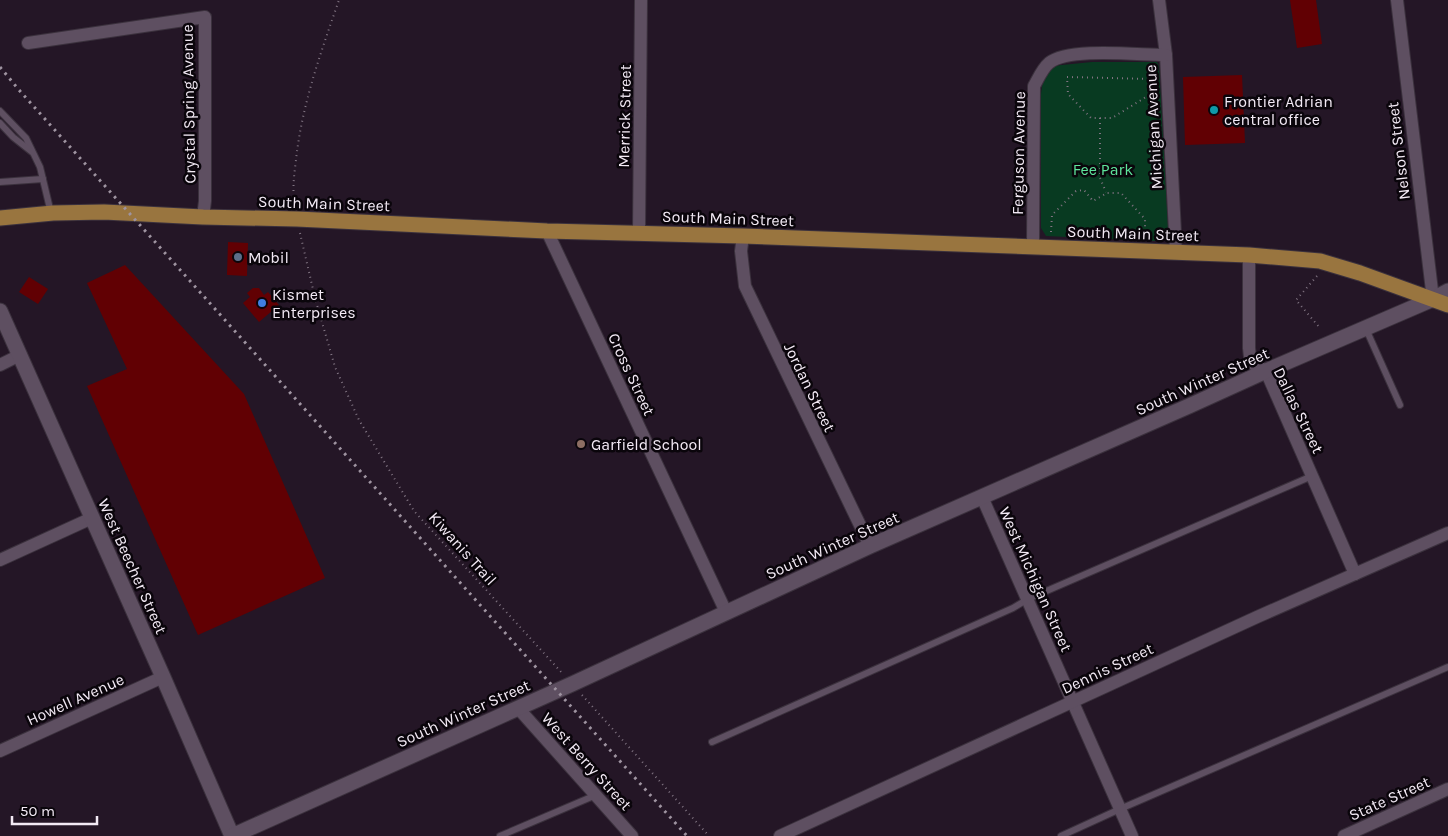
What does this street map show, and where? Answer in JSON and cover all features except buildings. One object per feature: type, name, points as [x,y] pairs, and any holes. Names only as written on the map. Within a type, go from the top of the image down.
[{"type":"main road","name":"South Main Street","points":[[0,218],[51,213],[104,212],[547,231],[1249,254],[1320,261],[1360,273],[1448,305]]},
{"type":"street","name":"Merrick Street","points":[[639,233],[641,0]]},
{"type":"street","name":"Michigan Avenue","points":[[1159,0],[1166,55],[1176,252]]},
{"type":"street","name":"Nelson Street","points":[[1397,0],[1432,299]]},
{"type":"street","name":"Crystal Spring Avenue","points":[[28,43],[205,17],[205,201],[203,217]]},
{"type":"street","name":"Ferguson Avenue","points":[[1033,246],[1034,86],[1039,76],[1048,64],[1060,57],[1083,53],[1166,55]]},
{"type":"street","name":"Cross Street","points":[[547,231],[726,612]]},
{"type":"street","name":"Jordan Street","points":[[743,236],[741,251],[745,286],[870,546]]},
{"type":"street","name":"Dallas Street","points":[[1249,254],[1250,357],[1253,364],[1266,371],[1355,574]]},
{"type":"street","name":"South Winter Street","points":[[232,836],[572,684],[870,546],[1448,291]]},
{"type":"street","name":"West Beecher Street","points":[[0,311],[232,836]]},
{"type":"street","points":[[0,365],[20,356]]},
{"type":"street","name":"West Michigan Street","points":[[982,498],[1132,836]]},
{"type":"street","points":[[0,560],[92,518]]},
{"type":"street","name":"Dennis Street","points":[[780,836],[1257,617],[1448,533]]},
{"type":"street","name":"Howell Avenue","points":[[0,751],[163,677]]},
{"type":"street","name":"West Berry Street","points":[[518,708],[632,836]]},
{"type":"street","name":"State Street","points":[[1344,836],[1448,789]]},
{"type":"lane","points":[[0,111],[26,138],[40,168],[51,213]]},
{"type":"lane","points":[[0,123],[13,137],[33,153]]},
{"type":"lane","points":[[0,182],[43,179]]},
{"type":"lane","points":[[1366,328],[1400,405]]},
{"type":"lane","points":[[712,742],[1013,608],[1028,599],[1312,476]]},
{"type":"lane","points":[[1061,836],[1448,667]]},
{"type":"lane","points":[[500,836],[596,795]]},
{"type":"path","name":"Kiwanis Trail","points":[[340,0],[311,82],[298,138],[292,192],[315,298],[335,367],[359,420],[414,511],[709,836]]},
{"type":"path","points":[[1153,79],[1067,77],[1068,94],[1091,118],[1112,118],[1154,92]]},
{"type":"path","points":[[1100,118],[1100,178],[1107,193]]},
{"type":"path","points":[[1051,232],[1052,215],[1076,191],[1084,190],[1093,201],[1107,193],[1121,193],[1145,219],[1145,236]]},
{"type":"path","points":[[1317,276],[1296,300],[1320,328]]},
{"type":"green space","name":"Fee Park","points":[[1092,62],[1157,62],[1159,66],[1168,226],[1167,236],[1155,241],[1046,236],[1041,228],[1041,94],[1043,79],[1052,66]]},
{"type":"railway","points":[[0,67],[687,836]]},
{"type":"place","name":"Frontier Adrian central office","points":[[1214,110]]},
{"type":"place","name":"Mobil","points":[[238,257]]},
{"type":"place","name":"Kismet Enterprises","points":[[262,303]]},
{"type":"place","name":"Garfield School","points":[[581,444]]}]
